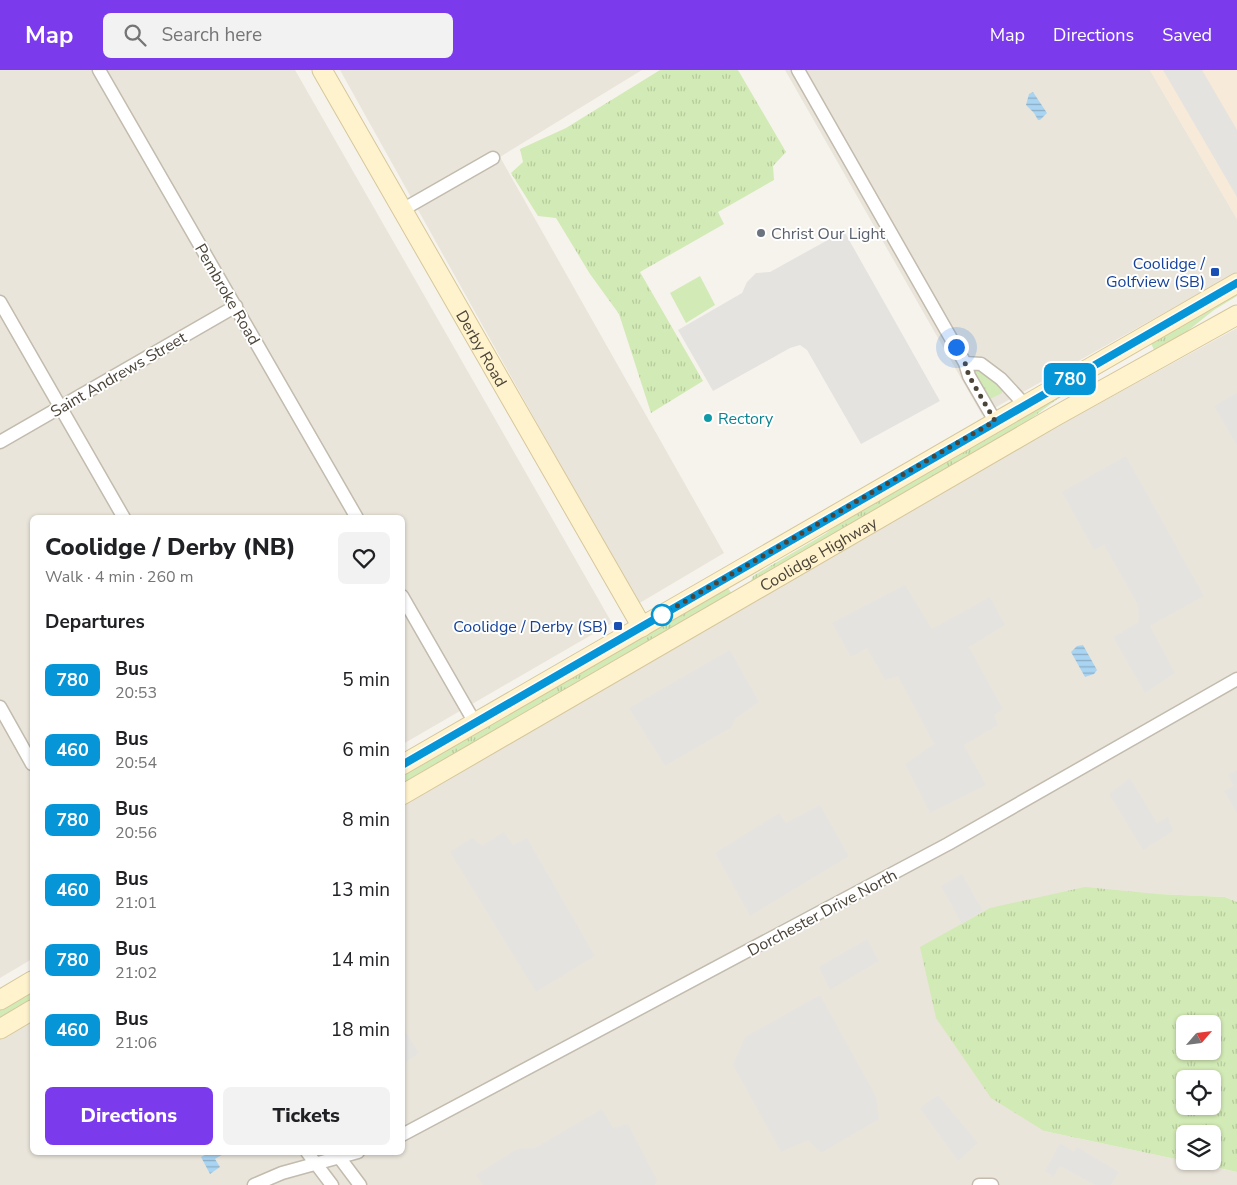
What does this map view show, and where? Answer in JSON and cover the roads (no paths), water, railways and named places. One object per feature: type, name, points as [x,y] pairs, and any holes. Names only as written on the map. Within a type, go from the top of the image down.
[{"type":"main road","name":"Derby Road","points":[[322,70],[642,627]]},
{"type":"main road","name":"Coolidge Highway","points":[[405,763],[1024,404],[1237,283]]},
{"type":"main road","name":"Coolidge Highway","points":[[405,793],[1135,371],[1237,315]]},
{"type":"main road","points":[[1134,342],[1143,352],[1144,359],[1135,371]]},
{"type":"main road","points":[[742,568],[739,578],[742,588],[748,594]]},
{"type":"main road","points":[[0,1000],[30,982]]},
{"type":"main road","points":[[0,1030],[30,1011]]},
{"type":"street","name":"Pembroke Road","points":[[100,70],[355,515]]},
{"type":"street","points":[[798,70],[965,363],[969,376],[995,421]]},
{"type":"street","points":[[402,210],[493,158]]},
{"type":"street","points":[[0,302],[122,515]]},
{"type":"street","name":"Saint Andrews Street","points":[[0,442],[236,306]]},
{"type":"street","points":[[965,363],[981,364],[1001,379],[1024,404]]},
{"type":"street","points":[[405,601],[475,723]]},
{"type":"street","name":"Dorchester Drive North","points":[[405,1133],[942,847],[1237,679]]},
{"type":"street","points":[[0,707],[30,760]]},
{"type":"street","points":[[309,1155],[332,1185]]},
{"type":"street","points":[[254,1185],[282,1173],[317,1165],[338,1156],[360,1185]]},
{"type":"street","points":[[979,1185],[992,1185]]},
{"type":"water","points":[[1033,92],[1047,113],[1040,120],[1026,105],[1029,94]]},
{"type":"water","points":[[1083,645],[1097,670],[1094,674],[1085,677],[1071,652],[1077,646]]},
{"type":"water","points":[[205,1155],[222,1155],[215,1159],[220,1167],[210,1174],[201,1157]]},
{"type":"place","name":"Christ Our Light","points":[[761,233]]},
{"type":"place","name":"Coolidge / Golfview (SB)","points":[[1215,272]]},
{"type":"place","name":"Rectory","points":[[708,418]]},
{"type":"place","name":"Coolidge / Derby (SB)","points":[[618,626]]}]
